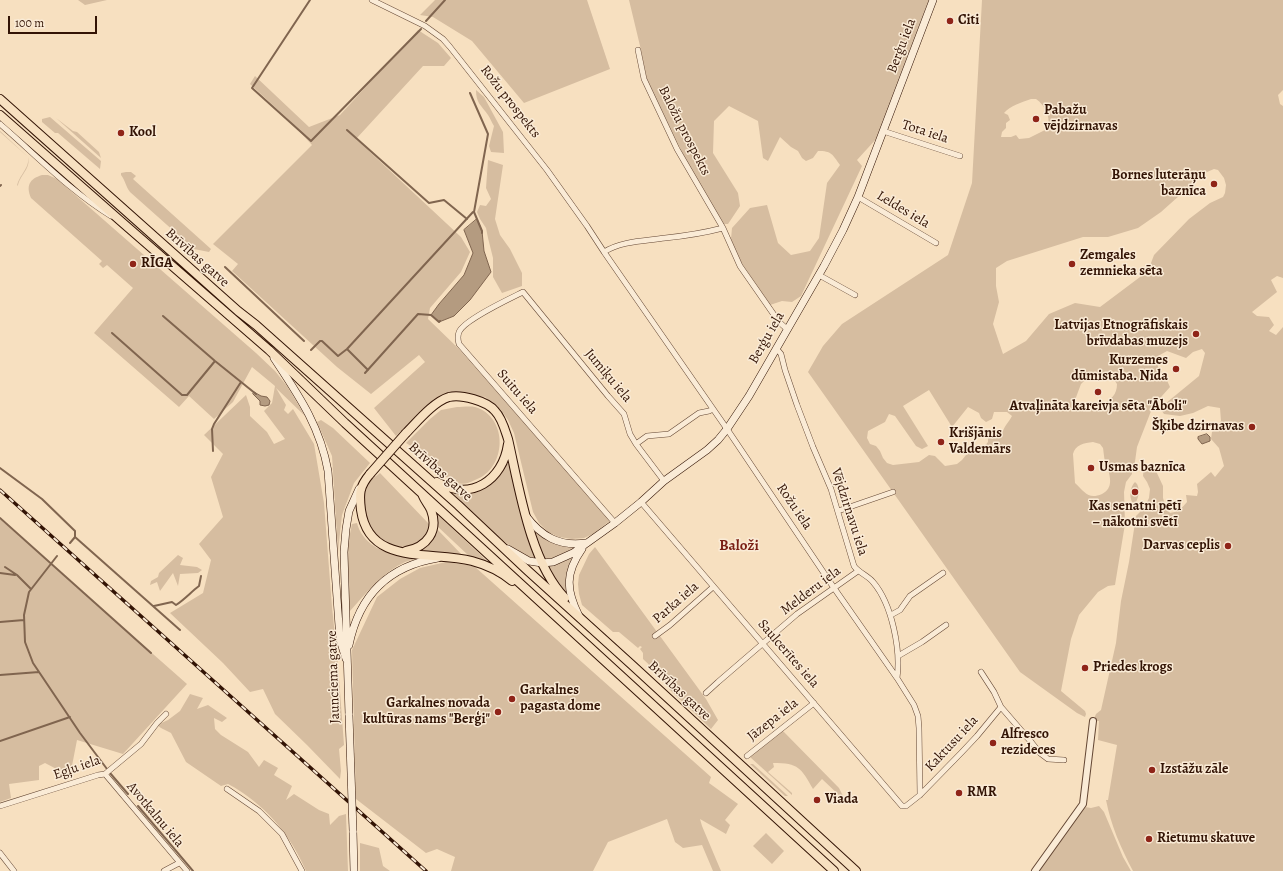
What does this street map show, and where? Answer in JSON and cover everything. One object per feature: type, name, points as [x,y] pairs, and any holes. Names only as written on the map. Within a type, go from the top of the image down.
[{"type":"highway","name":"Brīvības gatve","points":[[0,100],[458,505],[856,871]]},
{"type":"highway","name":"Brīvības gatve","points":[[0,115],[269,350],[834,871]]},
{"type":"highway","points":[[543,603],[530,597],[501,572],[485,565],[471,560],[444,558],[392,550],[380,544],[368,532],[362,514],[360,500],[361,485],[406,433],[436,404],[449,397],[462,396],[483,403],[495,410],[504,427],[508,439],[531,535],[542,563],[559,592],[575,609]]},
{"type":"highway","points":[[402,455],[411,459],[436,482],[455,490],[467,490],[479,486],[491,479],[500,468],[506,454],[508,439]]},
{"type":"highway","points":[[401,552],[412,550],[425,543],[433,529],[431,509],[416,487]]},
{"type":"main road","name":"Berģu iela","points":[[499,544],[529,561],[542,563],[562,559],[573,553],[615,523],[664,481],[707,450],[727,429],[749,396],[819,275],[858,197],[933,0]]},
{"type":"main road","points":[[269,350],[309,413],[326,460],[340,640],[346,659]]},
{"type":"main road","name":"Jaunciema gatve","points":[[354,871],[346,659],[344,552],[349,511],[361,485]]},
{"type":"main road","points":[[526,515],[534,527],[550,538],[572,543],[588,542]]},
{"type":"main road","points":[[580,618],[570,594],[570,573],[576,558],[588,542]]},
{"type":"main road","points":[[346,659],[353,628],[371,594],[390,576],[402,569],[416,563],[444,558]]},
{"type":"street","name":"Rožu prospekts","points":[[372,0],[425,26],[443,39],[547,170],[603,250]]},
{"type":"street","name":"Baložu prospekts","points":[[638,50],[644,79],[671,136],[723,228]]},
{"type":"street","points":[[0,124],[96,207],[124,224]]},
{"type":"street","name":"Tota iela","points":[[883,131],[960,156]]},
{"type":"street","name":"Leldes iela","points":[[858,197],[936,243]]},
{"type":"street","points":[[603,250],[636,242],[701,234],[723,228],[740,266],[779,322],[787,329]]},
{"type":"street","name":"Rožu iela","points":[[603,250],[727,429],[914,706],[918,716],[920,795]]},
{"type":"street","points":[[819,275],[855,295]]},
{"type":"street","name":"Jumiķu iela","points":[[523,292],[624,414],[630,434],[664,481]]},
{"type":"street","name":"Suitu iela","points":[[523,292],[496,305],[463,326],[457,337],[459,344],[615,523]]},
{"type":"street","name":"Vējdzirnavu iela","points":[[776,348],[781,354],[797,405],[831,489],[852,558],[858,571],[872,581],[882,594],[891,615],[898,656],[896,678]]},
{"type":"street","points":[[636,444],[647,436],[669,434],[699,413],[713,409]]},
{"type":"street","points":[[838,511],[893,492]]},
{"type":"street","name":"Saulcerītes iela","points":[[641,502],[902,806],[906,806],[920,795]]},
{"type":"street","name":"Melderu iela","points":[[706,693],[797,614],[858,571]]},
{"type":"street","points":[[891,615],[900,610],[910,596],[943,573]]},
{"type":"street","name":"Parka iela","points":[[655,636],[670,625],[713,586]]},
{"type":"street","points":[[898,656],[922,642],[946,625]]},
{"type":"street","points":[[981,672],[994,692],[1001,707],[1040,753],[1048,759],[1064,760]]},
{"type":"street","name":"Jāzepa iela","points":[[747,756],[814,703]]},
{"type":"street","name":"Kaktusu iela","points":[[920,795],[977,736],[1001,707]]},
{"type":"street","name":"Egļu iela","points":[[0,806],[104,774],[141,744],[166,714]]},
{"type":"street","points":[[1035,871],[1083,804],[1093,721]]},
{"type":"street","name":"Avotkalnu iela","points":[[104,774],[187,871]]},
{"type":"street","points":[[227,789],[259,811],[282,834],[302,871]]},
{"type":"street","points":[[0,853],[14,871]]},
{"type":"street","points":[[164,871],[179,863]]},
{"type":"shaded area","points":[[78,0],[107,0],[85,5]]},
{"type":"shaded area","points":[[435,0],[587,0],[610,69],[524,103],[472,41],[433,17],[420,15]]},
{"type":"shaded area","points":[[629,0],[929,0],[877,138],[857,160],[862,166],[801,296],[792,302],[782,301],[770,305],[737,256],[731,239],[732,228],[750,208],[767,205],[778,243],[791,255],[810,251],[819,238],[827,183],[840,165],[831,154],[823,151],[818,151],[813,158],[806,161],[802,158],[798,151],[780,137],[768,161],[763,158],[758,121],[729,106],[714,121],[713,153],[738,193],[740,206],[728,224],[723,224],[697,182],[647,81]]},
{"type":"shaded area","points":[[982,0],[1283,0],[1283,90],[1278,95],[1280,104],[1283,106],[1283,278],[1277,276],[1271,280],[1277,292],[1252,312],[1257,316],[1269,317],[1274,325],[1269,331],[1276,335],[1283,327],[1283,871],[1133,871],[1117,837],[1106,800],[1108,800],[1117,745],[1098,740],[1099,721],[1093,721],[1096,714],[1101,710],[1116,643],[1121,601],[1136,516],[1144,508],[1149,498],[1150,489],[1143,476],[1144,464],[1156,471],[1163,486],[1163,498],[1166,508],[1170,513],[1179,511],[1187,502],[1186,495],[1197,496],[1197,484],[1211,472],[1215,477],[1224,466],[1219,448],[1211,439],[1212,432],[1221,421],[1220,408],[1208,406],[1193,413],[1180,416],[1164,414],[1160,408],[1199,376],[1205,353],[1202,349],[1193,352],[1186,358],[1167,351],[1158,356],[1158,367],[1164,374],[1170,387],[1153,406],[1137,447],[1134,469],[1126,482],[1124,492],[1125,524],[1115,585],[1108,586],[1098,592],[1079,615],[1071,639],[1061,691],[1085,711],[1085,717],[1077,713],[1020,672],[808,372],[823,346],[842,324],[948,255],[972,183]],"holes":[[[1031,99],[1036,99],[1047,112],[1049,121],[1047,129],[1029,138],[1019,139],[1016,135],[1011,137],[1001,137],[1002,132],[1006,128],[1006,123],[1010,120],[1008,115],[1004,113],[1020,103]],[[1214,169],[1218,170],[1224,178],[1226,185],[1223,197],[1210,203],[1189,219],[1154,255],[1148,271],[1100,307],[1075,303],[1049,314],[1026,341],[1003,354],[993,324],[999,302],[996,286],[996,268],[1007,261],[1083,237],[1108,237],[1138,228],[1161,212],[1207,172]],[[1105,376],[1113,378],[1117,384],[1117,388],[1113,396],[1102,405],[1094,402],[1084,407],[1077,404],[1075,400],[1081,384],[1084,381]],[[929,390],[952,427],[968,407],[979,413],[981,418],[986,422],[992,419],[994,412],[1007,412],[1012,416],[1003,431],[990,430],[988,442],[984,447],[966,455],[957,464],[945,466],[935,456],[929,455],[919,462],[893,465],[887,463],[876,446],[870,444],[867,438],[868,431],[885,422],[889,414],[895,416],[916,446],[922,449],[928,446],[903,406]],[[1093,442],[1100,444],[1103,448],[1109,474],[1110,485],[1106,491],[1097,496],[1090,496],[1075,483],[1073,454],[1076,448],[1086,443]]]},
{"type":"shaded area","points":[[418,30],[438,43],[451,58],[444,66],[423,66],[356,139],[461,237],[470,252],[461,272],[430,308],[428,319],[458,348],[611,520],[593,534],[584,538],[572,539],[559,537],[548,532],[539,523],[533,512],[514,433],[501,410],[485,397],[453,392],[443,396],[432,401],[396,436],[374,408],[425,362],[419,355],[371,394],[337,367],[232,271],[238,264],[213,244],[312,145],[289,120],[250,84],[255,76],[309,127],[340,115]]},
{"type":"shaded area","points":[[476,90],[484,97],[503,132],[504,153],[491,152],[489,146],[494,126],[478,101]]},
{"type":"shaded area","points":[[50,117],[101,161],[100,169],[58,133],[55,133],[42,122],[42,119]]},
{"type":"shaded area","points":[[56,118],[73,131],[77,132],[99,152],[101,158]]},
{"type":"shaded area","points":[[0,131],[28,157],[0,132]]},
{"type":"shaded area","points":[[28,157],[29,161],[27,168],[17,186],[20,178],[26,168]]},
{"type":"shaded area","points":[[488,160],[503,165],[495,219],[500,235],[510,249],[522,273],[522,286],[502,293],[493,277],[493,258],[486,228],[477,212],[480,205],[486,206],[491,199],[486,188]]},
{"type":"shaded area","points":[[131,172],[136,176],[133,179],[211,249],[209,252],[194,249],[130,192],[121,175],[121,173]]},
{"type":"shaded area","points":[[42,175],[48,175],[57,179],[256,353],[275,371],[287,386],[305,416],[276,388],[286,405],[284,410],[288,414],[293,409],[314,444],[324,503],[344,745],[339,749],[341,771],[340,779],[275,714],[263,689],[250,692],[223,663],[170,613],[203,593],[211,560],[199,544],[223,517],[211,477],[223,454],[204,435],[246,395],[250,407],[250,416],[267,432],[274,444],[285,439],[264,411],[272,403],[275,386],[252,367],[233,402],[214,419],[189,396],[179,407],[94,333],[133,288],[107,265],[103,268],[99,264],[102,261],[31,198],[29,187],[31,181]]},
{"type":"shaded area","points":[[477,219],[482,231],[484,251],[491,272],[470,300],[454,316],[439,322],[431,315],[464,275],[473,253],[464,230]]},
{"type":"shaded area","points":[[254,392],[261,396],[267,397],[270,401],[269,405],[260,405],[260,401],[253,394]]},
{"type":"shaded area","points":[[457,407],[475,407],[486,413],[494,421],[500,443],[498,455],[486,474],[464,484],[459,484],[445,477],[406,443],[441,410]]},
{"type":"shaded area","points":[[321,420],[333,428],[370,463],[354,483],[342,515],[338,551],[332,456],[317,422]]},
{"type":"shaded area","points":[[1207,434],[1210,437],[1210,441],[1202,444],[1198,437]]},
{"type":"shaded area","points":[[506,464],[510,464],[537,559],[516,550],[504,541],[453,494],[470,492],[484,487],[496,478]]},
{"type":"shaded area","points":[[380,473],[429,524],[425,537],[420,541],[401,547],[387,544],[377,536],[366,522],[364,512],[364,490],[368,483]]},
{"type":"shaded area","points":[[1135,482],[1139,488],[1139,493],[1136,502],[1134,503],[1131,500],[1130,494],[1132,486]]},
{"type":"shaded area","points":[[438,515],[486,560],[484,562],[469,556],[436,525]]},
{"type":"shaded area","points":[[0,519],[187,684],[123,754],[77,740],[70,776],[45,763],[39,766],[39,780],[9,784],[11,798],[0,802]]},
{"type":"shaded area","points":[[357,523],[359,530],[368,542],[378,548],[396,554],[420,558],[405,562],[389,571],[350,611],[348,605],[347,548],[352,524]]},
{"type":"shaded area","points":[[436,528],[464,557],[417,551]]},
{"type":"shaded area","points":[[533,530],[551,542],[573,546],[573,550],[563,556],[543,561]]},
{"type":"shaded area","points":[[595,547],[706,699],[718,720],[711,729],[669,689],[662,677],[643,659],[643,653],[640,649],[642,647],[640,646],[638,648],[619,632],[613,632],[582,605],[578,584],[579,575],[589,554]]},
{"type":"shaded area","points":[[178,555],[183,558],[180,565],[197,567],[202,570],[198,573],[180,574],[178,586],[173,573],[160,591],[157,582],[150,585],[151,581],[158,577],[159,573]]},
{"type":"shaded area","points":[[569,558],[572,560],[567,592],[564,594],[545,566],[562,562]]},
{"type":"shaded area","points":[[446,562],[474,566],[711,777],[709,783],[738,804],[725,820],[730,825],[726,834],[700,819],[721,871],[713,871],[702,845],[683,848],[675,842],[667,819],[608,842],[593,871],[451,871],[455,857],[437,849],[426,853],[356,799],[352,650],[377,597],[400,579],[420,568]]},
{"type":"shaded area","points":[[190,694],[203,698],[197,709],[208,705],[227,718],[222,722],[214,718],[215,729],[221,735],[248,752],[259,767],[264,760],[278,768],[274,775],[292,786],[286,800],[294,794],[319,810],[329,814],[330,825],[339,816],[346,814],[348,871],[306,871],[284,832],[253,800],[228,784],[221,786],[186,762],[171,733],[157,725],[168,720],[180,711]]},
{"type":"shaded area","points":[[782,730],[839,788],[843,796],[841,797],[822,779],[813,789],[798,768],[789,764],[773,763],[774,767],[768,772],[792,793],[792,795],[750,757]]},
{"type":"shaded area","points":[[750,764],[753,764],[788,796],[785,796]]},
{"type":"shaded area","points":[[1099,806],[1104,812],[1123,857],[1131,871],[1037,871],[1085,807],[1091,808]]},
{"type":"shaded area","points":[[766,833],[784,851],[772,864],[753,846]]},
{"type":"shaded area","points":[[360,843],[379,848],[383,866],[390,871],[360,871]]},
{"type":"waterway","points":[[310,0],[252,88],[311,141],[421,29]]},
{"type":"waterway","points":[[426,21],[445,0]]},
{"type":"waterway","points":[[470,93],[488,134],[474,212],[482,233]]},
{"type":"waterway","points":[[347,130],[429,203],[444,200],[467,219]]},
{"type":"waterway","points":[[311,350],[320,341],[322,341],[338,356],[347,349],[473,212]]},
{"type":"waterway","points":[[225,267],[304,341]]},
{"type":"waterway","points":[[365,373],[418,314],[431,315],[439,322],[440,321]]},
{"type":"waterway","points":[[163,316],[256,394]]},
{"type":"waterway","points":[[112,333],[182,395],[187,395],[215,361]]},
{"type":"waterway","points":[[347,349],[368,370]]},
{"type":"waterway","points":[[213,451],[212,429],[214,424],[241,382]]},
{"type":"waterway","points":[[0,468],[42,499],[75,531],[75,537]]},
{"type":"waterway","points":[[0,518],[151,653]]},
{"type":"waterway","points":[[70,543],[75,537],[180,630]]},
{"type":"waterway","points":[[57,556],[29,592],[24,615],[25,642],[33,663],[80,733],[107,769]]},
{"type":"waterway","points":[[5,567],[17,575],[31,589]]},
{"type":"waterway","points":[[0,573],[15,575]]},
{"type":"waterway","points":[[154,606],[172,602],[176,605],[199,586],[201,576]]},
{"type":"waterway","points":[[0,622],[24,620]]},
{"type":"waterway","points":[[0,675],[39,672]]},
{"type":"waterway","points":[[0,741],[70,717]]},
{"type":"waterway","points":[[110,773],[128,794]]},
{"type":"waterway","points":[[138,806],[193,871]]},
{"type":"railway","points":[[0,490],[426,871]]},
{"type":"place","name":"Citi","points":[[950,21]]},
{"type":"place","name":"Pabažu vējdzirnavas","points":[[1036,119]]},
{"type":"place","name":"Kool","points":[[121,133]]},
{"type":"place","name":"Bornes luterāņu baznīca","points":[[1214,184]]},
{"type":"place","name":"RĪGA","points":[[133,264]]},
{"type":"place","name":"Zemgales zemnieka sēta","points":[[1072,264]]},
{"type":"place","name":"Latvijas Etnogrāfiskais brīvdabas muzejs","points":[[1196,334]]},
{"type":"place","name":"Kurzemes dūmistaba. Nida","points":[[1176,369]]},
{"type":"place","name":"Atvaļināta kareivja sēta \"Āboli\"","points":[[1098,392]]},
{"type":"place","name":"Šķibe dzirnavas","points":[[1252,427]]},
{"type":"place","name":"Krišjānis Valdemārs","points":[[941,442]]},
{"type":"place","name":"Usmas baznīca","points":[[1091,468]]},
{"type":"place","name":"Kas senatni pētī – nākotni svētī","points":[[1135,492]]},
{"type":"place","name":"Darvas ceplis","points":[[1228,546]]},
{"type":"place","name":"Priedes krogs","points":[[1085,668]]},
{"type":"place","name":"Garkalnes pagasta dome","points":[[512,699]]},
{"type":"place","name":"Garkalnes novada kultūras nams \"Berģi\"","points":[[498,712]]},
{"type":"place","name":"Alfresco rezideces","points":[[993,743]]},
{"type":"place","name":"Izstāžu zāle","points":[[1152,770]]},
{"type":"place","name":"RMR","points":[[959,793]]},
{"type":"place","name":"Viada","points":[[817,800]]},
{"type":"place","name":"Rietumu skatuve","points":[[1149,839]]},
{"type":"district","name":"Baloži","points":[[739,546]]}]
